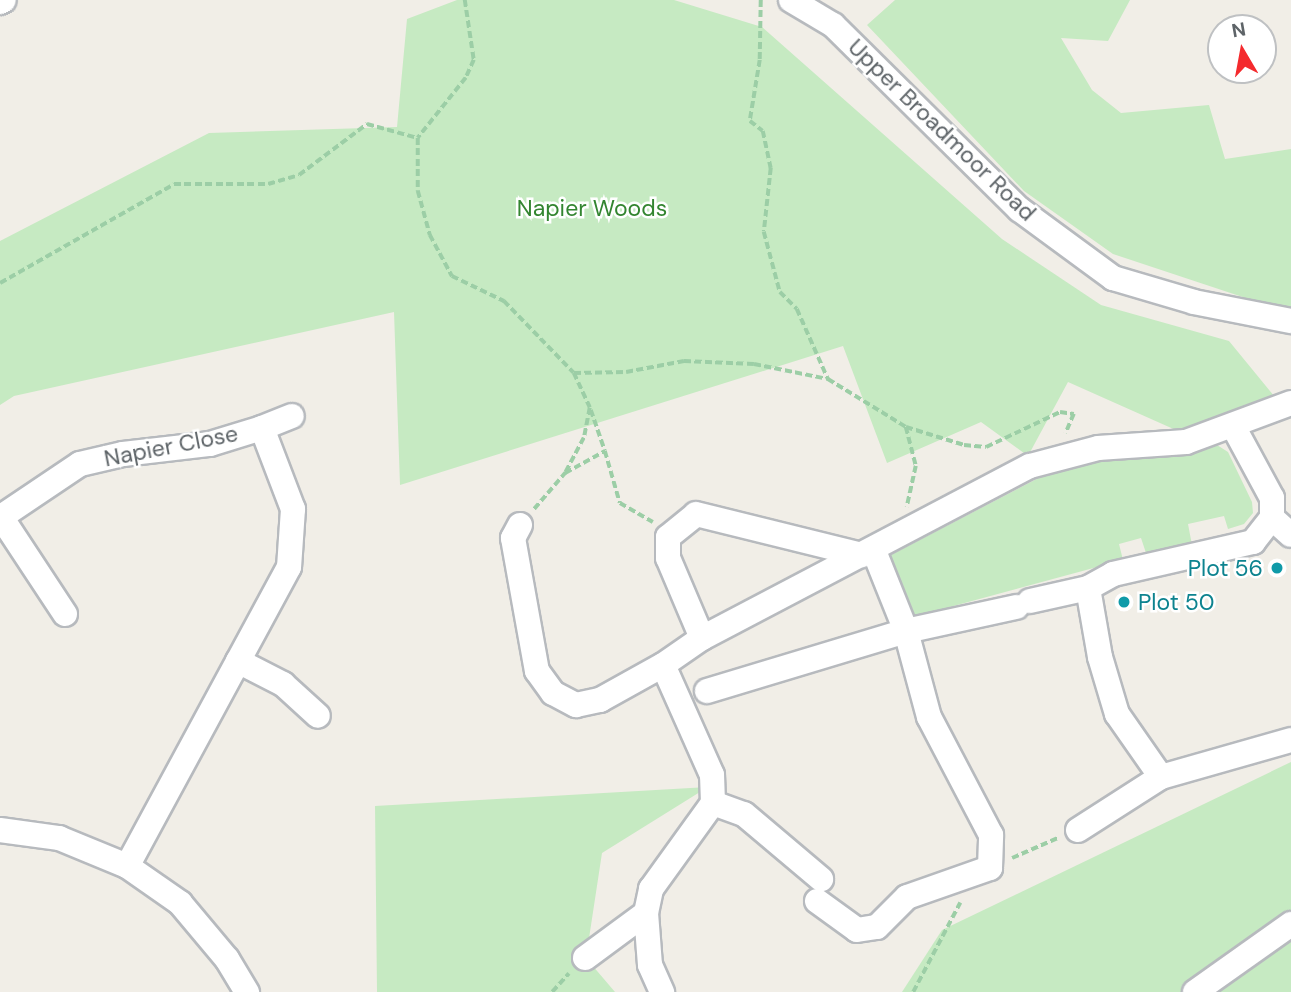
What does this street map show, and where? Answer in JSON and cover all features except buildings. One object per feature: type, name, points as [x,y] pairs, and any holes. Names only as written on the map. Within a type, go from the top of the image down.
[{"type":"street","name":"Upper Broadmoor Road","points":[[791,0],[833,25],[1019,209],[1113,278],[1194,302],[1291,321]]},
{"type":"street","points":[[520,524],[513,538],[537,671],[553,692],[576,705],[600,700],[663,665],[702,638],[1030,466],[1098,448],[1186,442],[1291,402]]},
{"type":"street","points":[[262,428],[292,416]]},
{"type":"street","points":[[707,691],[906,631],[1088,588],[1113,573],[1253,542],[1272,518],[1272,498],[1233,426]]},
{"type":"street","name":"Napier Close","points":[[65,614],[1,517],[80,464],[123,454],[209,444],[262,428],[296,524],[289,567],[127,866]]},
{"type":"street","points":[[702,638],[668,558],[668,537],[676,527],[696,513],[868,553]]},
{"type":"street","points":[[1272,518],[1291,535]]},
{"type":"street","points":[[713,803],[744,814],[857,930],[877,928],[906,897],[983,871],[991,835],[929,717],[906,631],[868,553]]},
{"type":"street","points":[[1088,588],[1100,657],[1117,714],[1161,777]]},
{"type":"street","points":[[238,661],[283,684],[318,716]]},
{"type":"street","points":[[662,992],[650,965],[646,913],[651,889],[713,803],[712,775],[663,665]]},
{"type":"street","points":[[1078,830],[1161,777],[1291,740]]},
{"type":"street","points":[[0,830],[59,838],[127,866],[180,903],[227,959],[247,992]]},
{"type":"street","points":[[581,961],[646,913]]},
{"type":"street","points":[[1195,992],[1291,923]]},
{"type":"path","points":[[465,0],[474,60],[466,78],[418,138],[418,191],[429,235],[452,276],[504,301],[574,373],[590,408],[620,503],[651,521],[676,527]]},
{"type":"path","points":[[761,0],[761,47],[750,121],[763,131],[771,169],[764,232],[780,292],[797,309],[828,379]]},
{"type":"path","points":[[0,283],[174,184],[268,184],[299,175],[367,124],[418,138]]},
{"type":"path","points":[[574,373],[626,372],[684,361],[754,364],[828,379],[906,427],[986,447],[1060,412],[1074,414],[1053,460]]},
{"type":"path","points":[[520,524],[565,473],[584,438],[590,408]]},
{"type":"path","points":[[906,427],[916,466],[906,507],[918,527]]},
{"type":"path","points":[[565,473],[605,452]]},
{"type":"path","points":[[913,992],[983,871],[1078,830]]},
{"type":"path","points":[[552,992],[581,961]]},
{"type":"green space","name":"Napier Woods","points":[[457,0],[674,0],[762,27],[1002,239],[1101,305],[1229,341],[1274,396],[1178,431],[1068,382],[1028,456],[981,422],[887,463],[843,346],[400,485],[394,312],[14,396],[0,405],[0,241],[209,133],[397,127],[407,19]]},
{"type":"green space","points":[[895,0],[1130,0],[1108,41],[1061,38],[1092,90],[1121,113],[1209,105],[1225,159],[1291,149],[1291,313],[1113,254],[1024,191],[867,25]]},
{"type":"green space","points":[[1217,445],[1228,452],[1252,502],[1253,513],[1244,524],[1228,529],[1224,516],[1188,524],[1192,545],[1147,556],[1141,538],[1119,544],[1123,560],[902,620],[887,557],[1050,472],[1090,462],[1180,456]]},
{"type":"green space","points":[[1291,762],[1291,992],[902,992],[942,930]]},
{"type":"green space","points":[[708,787],[602,853],[586,958],[615,992],[377,992],[375,806]]},
{"type":"place","name":"Plot 56","points":[[1277,568]]},
{"type":"place","name":"Plot 50","points":[[1124,602]]}]
